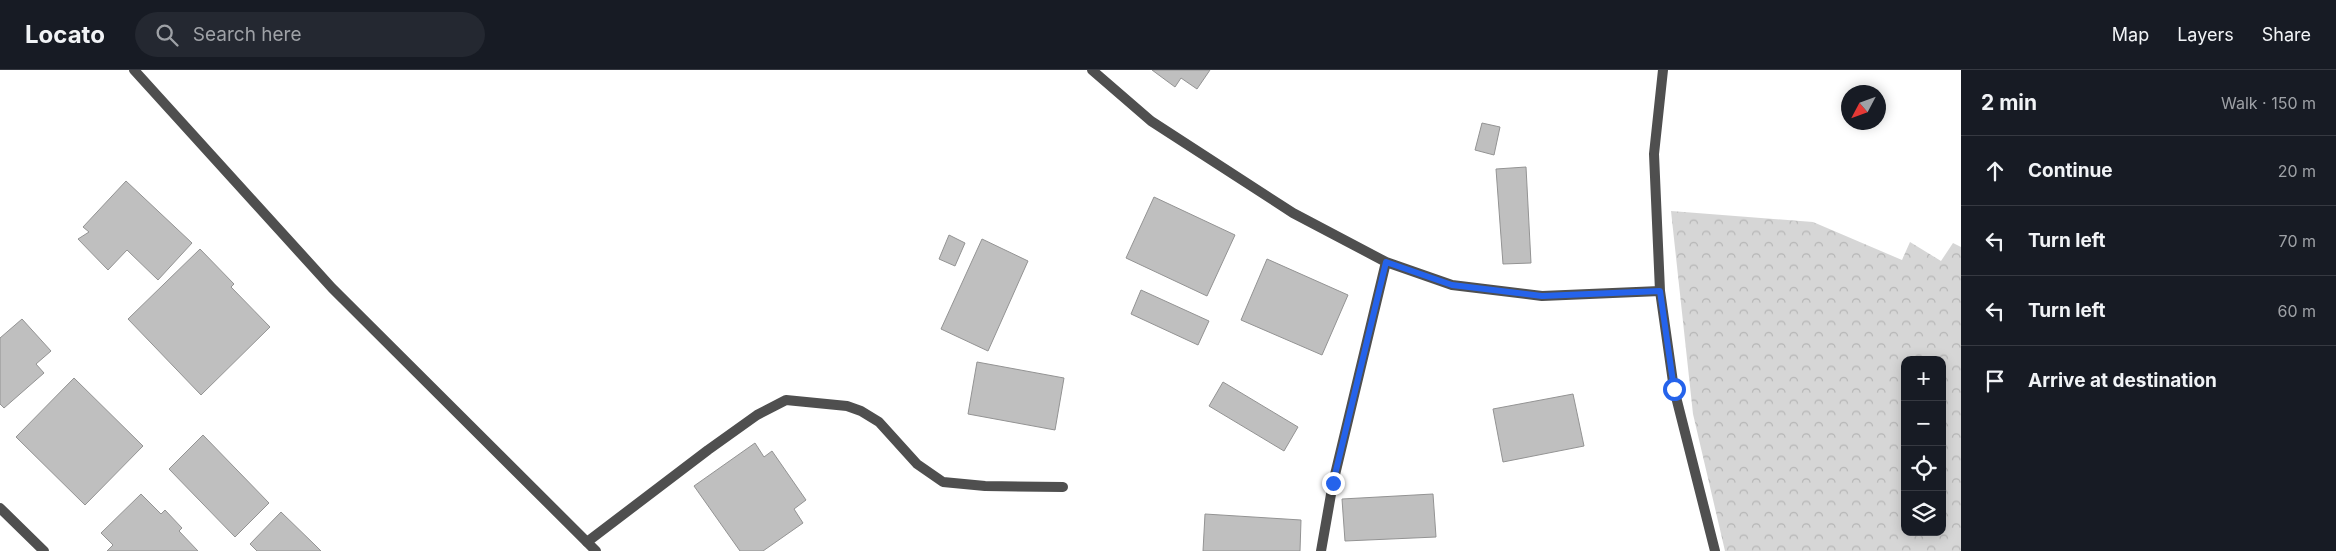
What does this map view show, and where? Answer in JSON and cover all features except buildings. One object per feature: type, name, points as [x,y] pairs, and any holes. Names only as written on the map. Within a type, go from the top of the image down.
[{"type":"street","points":[[134,70],[332,288],[596,551]]},
{"type":"street","points":[[1092,70],[1151,121],[1293,213],[1386,262],[1452,285],[1542,296],[1660,291]]},
{"type":"street","points":[[1663,70],[1654,154],[1660,291],[1674,389],[1715,551]]},
{"type":"street","points":[[1321,551],[1333,483],[1386,262]]},
{"type":"street","points":[[587,542],[757,415],[786,400],[847,406],[861,411],[879,422],[917,464],[944,482],[985,486],[1063,487]]},
{"type":"street","points":[[0,508],[37,549]]},
{"type":"green space","points":[[1671,211],[1813,222],[1902,260],[1910,242],[1941,261],[1953,243],[1961,247],[1961,551],[1725,551],[1693,414]]},
{"type":"route","points":[[1333,483],[1386,262],[1452,285],[1542,296],[1660,291],[1674,389]]}]
